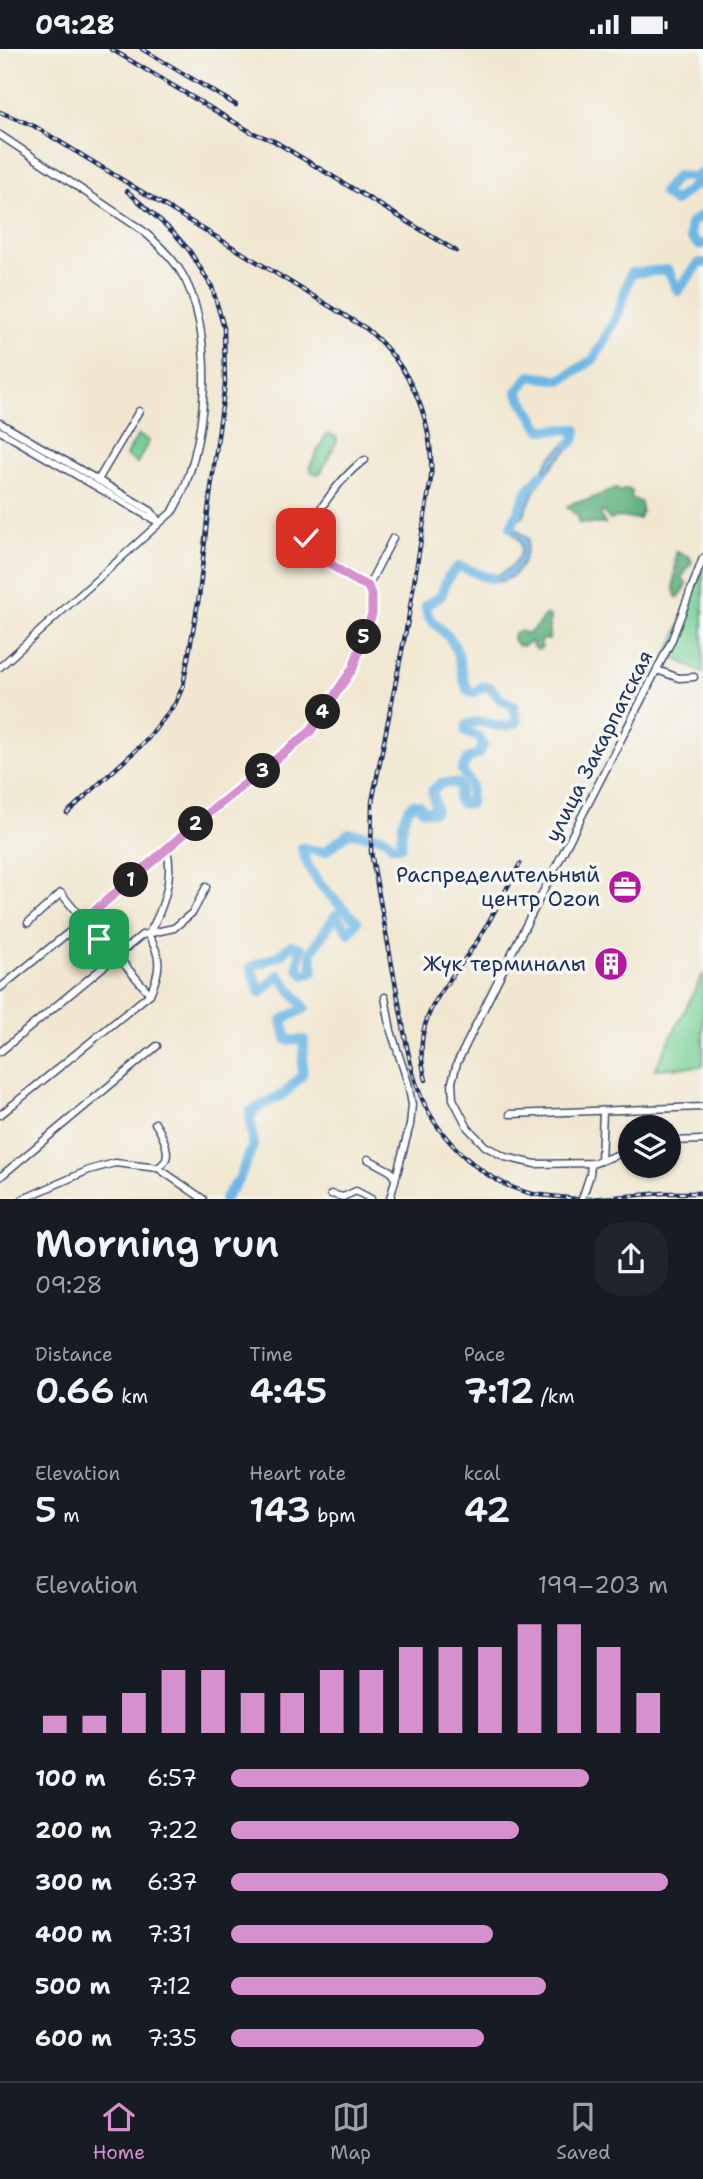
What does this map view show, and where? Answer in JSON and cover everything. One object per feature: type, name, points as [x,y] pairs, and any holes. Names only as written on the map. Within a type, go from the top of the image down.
[{"type":"street","points":[[0,135],[142,230],[166,253],[186,283],[201,331],[204,366],[203,421],[193,461],[173,511],[0,667]]},
{"type":"street","points":[[98,480],[139,411]]},
{"type":"street","points":[[0,423],[151,511],[159,522]]},
{"type":"street","points":[[0,431],[159,522]]},
{"type":"street","points":[[0,988],[310,732],[353,668],[372,614],[372,597],[368,586],[355,580],[317,552],[306,538],[312,522],[354,467],[365,460]]},
{"type":"street","points":[[368,586],[393,538]]},
{"type":"street","name":"улица Закарпатская","points":[[618,1155],[591,1164],[525,1163],[495,1152],[477,1139],[462,1118],[453,1099],[452,1082],[457,1063],[501,974],[671,642],[703,558]]},
{"type":"street","points":[[657,670],[679,678],[694,677]]},
{"type":"street","points":[[148,935],[161,911],[169,873],[170,860],[167,850]]},
{"type":"street","points":[[0,1052],[142,936],[157,930],[174,928],[193,912],[206,887]]},
{"type":"street","points":[[28,923],[61,893],[116,958],[150,993]]},
{"type":"street","points":[[0,1115],[150,993],[157,980],[159,959],[156,946],[148,935]]},
{"type":"street","points":[[386,997],[391,1031],[408,1083],[412,1105],[410,1125],[390,1199]]},
{"type":"street","points":[[0,1177],[158,1046]]},
{"type":"street","points":[[510,1114],[703,1107]]},
{"type":"street","points":[[601,1161],[603,1111]]},
{"type":"street","points":[[155,1123],[167,1154],[158,1168]]},
{"type":"street","points":[[681,1141],[703,1140]]},
{"type":"street","points":[[368,1159],[390,1171],[394,1177]]},
{"type":"street","points":[[23,1199],[89,1170],[116,1163],[158,1168],[203,1199]]},
{"type":"street","points":[[582,1199],[591,1164]]},
{"type":"street","points":[[331,1194],[343,1197],[356,1191],[371,1199]]},
{"type":"green space","points":[[329,434],[336,437],[337,441],[321,472],[312,472],[310,466]]},
{"type":"green space","points":[[138,435],[149,441],[137,463],[126,456]]},
{"type":"green space","points":[[616,488],[619,492],[627,489],[632,491],[631,498],[641,503],[639,519],[616,517],[610,520],[603,511],[600,515],[605,524],[578,523],[578,516],[567,507],[575,502],[588,500]]},
{"type":"green space","points":[[676,552],[689,556],[692,562],[682,577],[687,585],[679,597],[676,597],[674,587]]},
{"type":"green space","points":[[703,568],[703,673],[676,659],[671,647]]},
{"type":"green space","points":[[546,615],[550,616],[549,640],[544,639],[538,650],[533,647],[532,641],[523,646],[517,645],[513,639],[514,633],[520,631],[529,634]]},
{"type":"green space","points":[[703,974],[703,1066],[655,1069]]},
{"type":"water","points":[[579,434],[578,440],[556,461],[534,491],[523,517],[514,522],[514,527],[528,539],[520,567],[508,579],[480,579],[481,575],[499,575],[517,560],[520,542],[509,530],[509,525],[523,507],[551,457],[572,438],[571,435]]},
{"type":"waterway","points":[[703,172],[694,177],[677,176],[663,193],[674,202],[697,183],[703,185]]},
{"type":"waterway","points":[[703,214],[690,224],[691,237],[699,245],[703,244]]},
{"type":"waterway","points":[[569,445],[574,440],[576,429],[541,430],[517,392],[530,376],[561,380],[594,359],[617,316],[631,273],[668,270],[678,291],[699,263],[703,263]]},
{"type":"waterway","points":[[511,527],[528,490],[541,475]]},
{"type":"waterway","points":[[374,836],[383,837],[390,844],[401,846],[403,823],[409,808],[413,804],[434,812],[436,809],[432,791],[441,783],[457,783],[460,788],[458,799],[461,803],[470,804],[471,786],[462,770],[467,759],[478,754],[483,745],[479,737],[466,732],[467,725],[479,722],[504,726],[517,722],[513,705],[500,699],[490,687],[482,687],[474,693],[469,692],[455,646],[426,611],[426,605],[441,596],[448,577],[458,567],[492,578]]},
{"type":"waterway","points":[[224,1199],[239,1179],[253,1146],[250,1112],[285,1093],[302,1075],[304,1040],[287,1040],[282,1020],[305,1008],[279,975],[260,993],[251,967],[280,955],[291,945],[301,948],[298,968],[304,975],[313,972],[311,952],[336,915],[349,933],[357,921],[316,879],[302,848],[324,852],[349,833],[366,835]]},
{"type":"railway","points":[[111,49],[251,132],[274,141],[456,251]]},
{"type":"railway","points":[[142,49],[236,105]]},
{"type":"railway","points":[[0,112],[34,126],[367,329],[396,360],[417,396],[428,436],[431,478],[408,620],[372,802],[371,852],[408,1053],[417,1086],[435,1122],[447,1139],[478,1168],[514,1188],[533,1194],[576,1199]]},
{"type":"railway","points":[[67,813],[145,742],[175,704],[183,686],[199,597],[225,384],[224,328],[212,287],[189,250],[127,191]]},
{"type":"railway","points":[[426,1080],[422,1058],[426,1021],[443,989],[484,931],[520,864]]},
{"type":"railway","points":[[590,1199],[703,1193]]},
{"type":"place","name":"Распределительный центр Ozon","points":[[625,887]]},
{"type":"place","name":"Жүк терминалы","points":[[611,964]]},
{"type":"route","points":[[99,939],[84,920],[205,816],[310,732],[353,668],[372,614],[372,597],[368,586],[355,580],[317,552],[306,538]]}]
